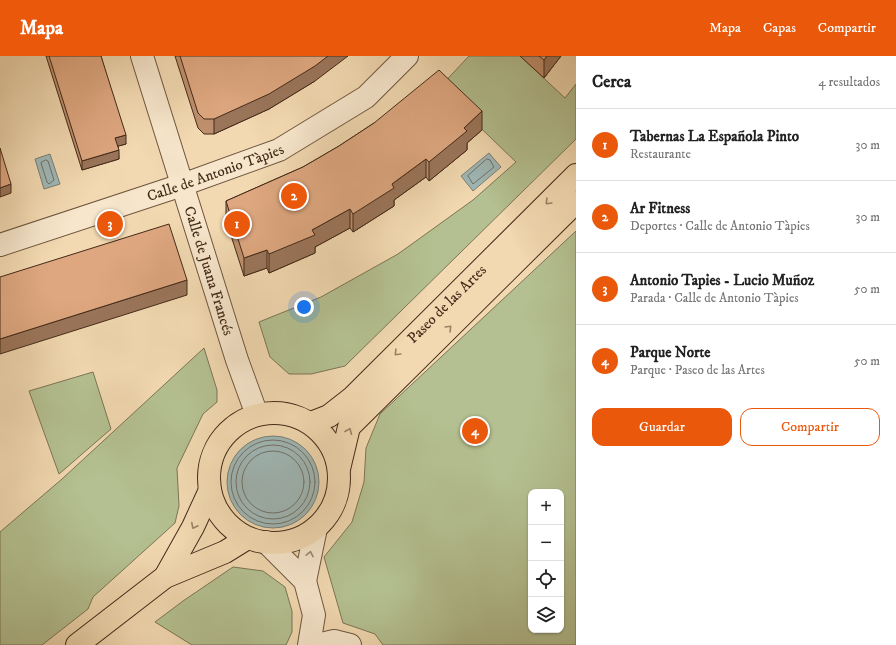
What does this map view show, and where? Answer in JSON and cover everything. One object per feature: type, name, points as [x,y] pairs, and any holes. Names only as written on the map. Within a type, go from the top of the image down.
[{"type":"main road","name":"Paseo de las Artes","points":[[311,423],[329,416],[352,398],[576,175]]},
{"type":"main road","name":"Paseo de las Artes","points":[[339,468],[349,427],[576,202]]},
{"type":"main road","points":[[279,413],[300,418],[311,423],[325,435],[332,448],[339,468],[338,491],[330,511],[316,528],[296,539],[277,543],[256,540],[230,529],[220,516],[213,502],[208,481],[211,459],[221,439],[237,424],[257,415],[279,413]]},
{"type":"main road","points":[[165,577],[193,527],[210,490]]},
{"type":"main road","points":[[77,645],[165,577],[256,540]]},
{"type":"street","name":"Calle de Juana Francés","points":[[142,56],[237,360],[257,415]]},
{"type":"street","name":"Calle de Antonio Tàpies","points":[[0,246],[182,185],[279,150],[366,97],[407,56]]},
{"type":"street","points":[[316,528],[304,581],[314,615],[334,644]]},
{"type":"street","points":[[256,540],[304,581]]},
{"type":"street","points":[[309,645],[314,615]]},
{"type":"green space","points":[[469,56],[520,56],[565,98],[576,84],[576,139],[345,366],[311,374],[289,374],[270,357],[259,322],[321,297],[398,254],[473,200],[516,162],[439,88]]},
{"type":"green space","points":[[576,231],[576,645],[383,645],[375,634],[343,623],[324,557],[352,522],[364,482],[366,448],[380,414]]},
{"type":"green space","points":[[204,348],[217,390],[217,402],[203,414],[177,468],[179,506],[175,523],[93,597],[88,609],[42,645],[0,645],[0,532],[62,479]]},
{"type":"green space","points":[[93,372],[111,429],[59,474],[29,391]]},
{"type":"green space","points":[[233,567],[263,571],[285,587],[292,611],[292,632],[286,645],[192,645],[155,622],[183,601]]},
{"type":"water","points":[[489,153],[501,167],[473,191],[461,176]]},
{"type":"water","points":[[50,154],[60,184],[44,189],[35,159]]},
{"type":"water","points":[[273,436],[291,440],[305,450],[315,464],[319,482],[315,500],[305,514],[291,524],[273,528],[255,524],[241,514],[231,500],[227,482],[231,464],[241,450],[255,440]]},
{"type":"building","points":[[49,56],[101,56],[126,135],[115,138],[119,150],[82,161]]},
{"type":"building","points":[[180,56],[328,56],[315,66],[269,94],[214,119],[204,119],[198,113]]},
{"type":"building","points":[[539,56],[547,56],[544,60]]},
{"type":"building","points":[[439,70],[482,111],[464,128],[467,131],[429,162],[426,159],[392,184],[394,188],[353,214],[350,209],[312,230],[315,235],[269,254],[267,250],[244,258],[226,201],[303,167],[339,146],[374,123]]},
{"type":"building","points":[[0,148],[11,184],[0,188]]},
{"type":"building","points":[[169,224],[187,280],[0,339],[0,277]]},
{"type":"place","name":"Ar Fitness","points":[[294,196]]},
{"type":"place","name":"Antonio Tapies - Lucio Muñoz","points":[[110,224]]},
{"type":"place","name":"Tabernas La Española Pinto","points":[[237,224]]},
{"type":"place","name":"Parque Norte","points":[[475,431]]}]
